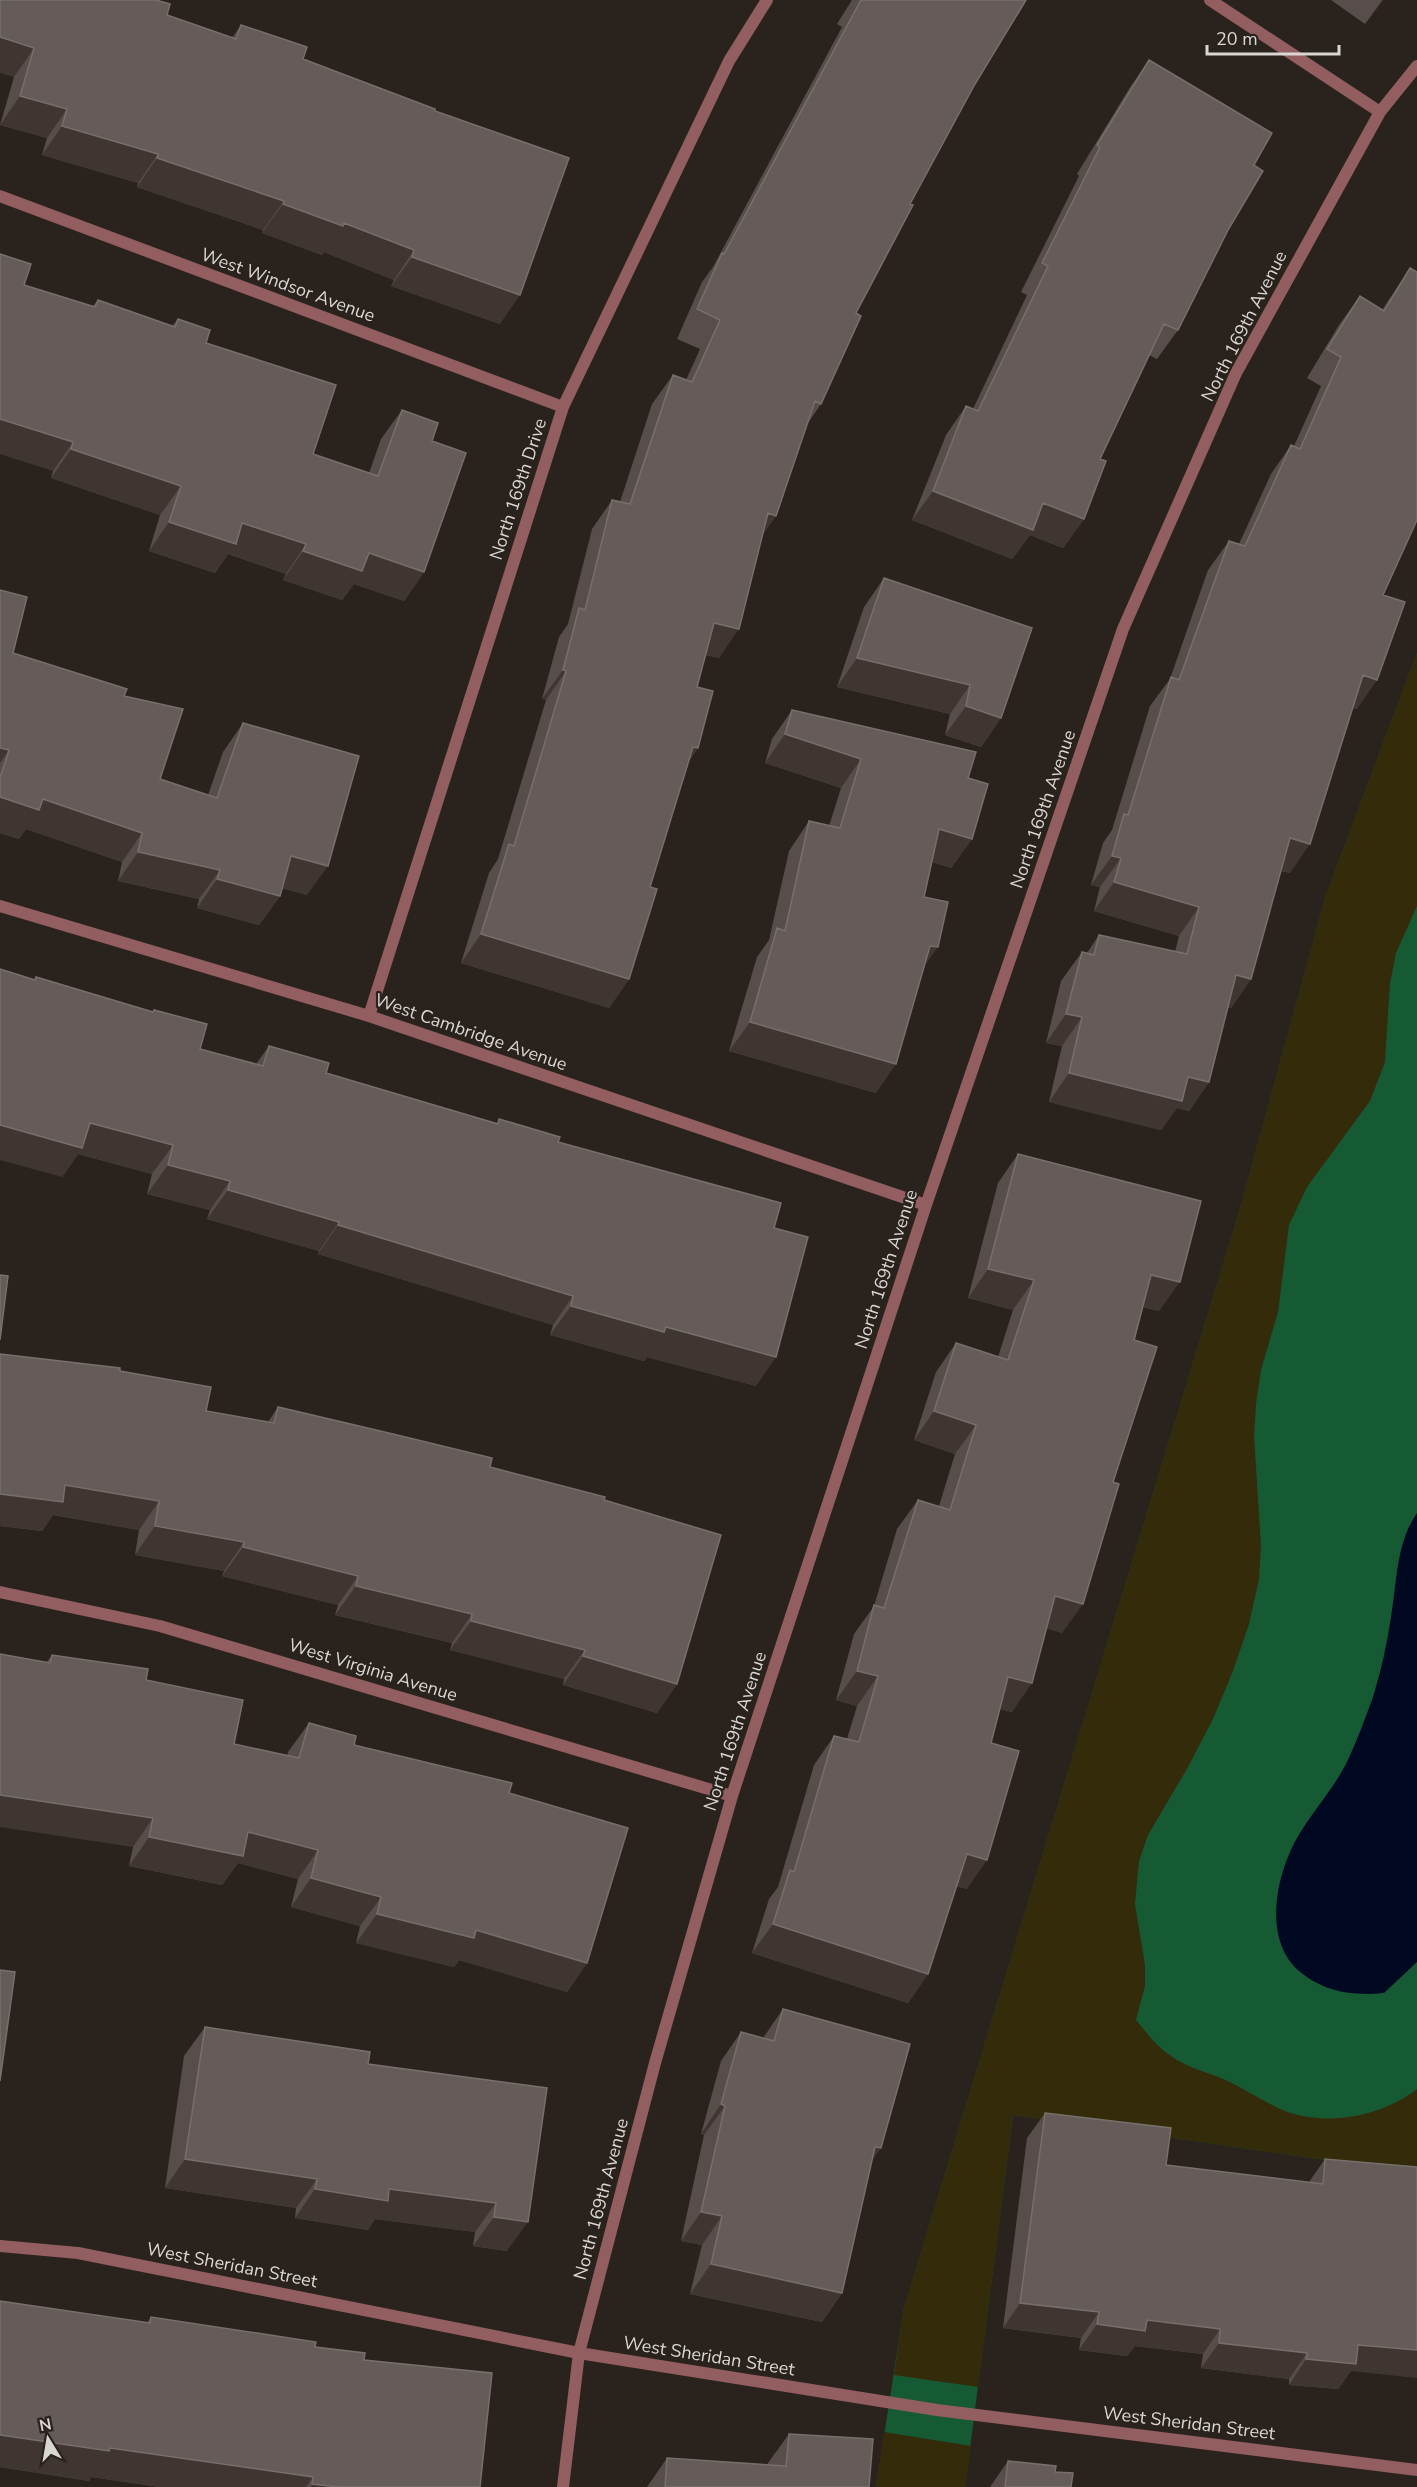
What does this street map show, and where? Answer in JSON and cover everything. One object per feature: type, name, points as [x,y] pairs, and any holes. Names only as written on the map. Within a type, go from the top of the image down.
[{"type":"street","name":"North 169th Drive","points":[[369,1016],[563,407],[729,61],[767,0]]},
{"type":"street","points":[[1210,0],[1380,111]]},
{"type":"street","name":"North 169th Avenue","points":[[563,2487],[579,2353],[655,2063],[732,1796],[926,1205],[1124,629],[1236,373],[1380,111],[1417,66]]},
{"type":"street","name":"West Windsor Avenue","points":[[0,196],[563,407]]},
{"type":"street","name":"West Cambridge Avenue","points":[[0,906],[369,1016],[926,1205]]},
{"type":"street","name":"West Virginia Avenue","points":[[0,1592],[160,1626],[732,1796]]},
{"type":"street","name":"West Sheridan Street","points":[[0,2246],[78,2253],[579,2353],[937,2410],[1417,2470]]},
{"type":"green space","points":[[1417,653],[1417,2173],[1013,2115],[965,2487],[876,2487],[904,2308],[1240,1209],[1326,895]]},
{"type":"sand","points":[[1417,653],[1417,906],[1396,953],[1390,983],[1385,1062],[1370,1101],[1307,1187],[1289,1225],[1278,1312],[1261,1370],[1256,1404],[1254,1436],[1261,1545],[1259,1579],[1249,1624],[1213,1719],[1148,1835],[1139,1861],[1135,1904],[1145,1965],[1145,1986],[1136,2020],[1161,2048],[1184,2064],[1230,2082],[1278,2108],[1313,2118],[1350,2117],[1368,2113],[1386,2107],[1417,2089],[1417,2173],[1013,2115],[978,2387],[894,2375],[904,2308],[1240,1209],[1326,895]]},
{"type":"sand","points":[[884,2432],[971,2446],[965,2487],[876,2487]]},
{"type":"water","points":[[1417,1513],[1417,1962],[1384,1993],[1350,1993],[1318,1984],[1299,1971],[1288,1959],[1277,1930],[1277,1898],[1284,1866],[1290,1852],[1302,1829],[1346,1764],[1373,1697],[1388,1637],[1401,1550]]},
{"type":"building","points":[[0,0],[156,0],[170,4],[167,15],[236,39],[241,25],[307,47],[303,59],[435,109],[435,111],[569,158],[520,295],[412,257],[414,250],[344,223],[343,226],[283,204],[284,201],[157,158],[158,154],[62,126],[67,109],[20,96],[34,48],[0,37]]},
{"type":"building","points":[[861,0],[1026,0],[975,84],[910,204],[913,205],[856,313],[861,316],[821,404],[815,401],[776,516],[768,513],[739,629],[714,623],[697,687],[713,691],[698,748],[693,747],[650,887],[657,889],[629,979],[481,934],[509,844],[514,846],[566,671],[563,670],[579,608],[585,610],[612,500],[630,504],[673,375],[692,382],[720,320],[697,309],[722,253],[724,254]]},
{"type":"building","points":[[1149,60],[1272,133],[1254,165],[1263,171],[1228,230],[1178,330],[1164,324],[1100,459],[1106,461],[1084,519],[1043,503],[1033,530],[933,491],[966,406],[978,411],[1048,266],[1042,263],[1100,147],[1097,145]]},
{"type":"building","points":[[0,254],[31,264],[24,285],[95,307],[98,300],[175,327],[178,319],[210,330],[206,343],[336,385],[313,454],[378,476],[402,410],[438,423],[432,441],[466,453],[424,572],[369,553],[362,571],[303,551],[306,544],[242,523],[236,544],[169,522],[181,486],[71,449],[73,442],[0,419]]},
{"type":"building","points":[[1410,268],[1417,272],[1417,520],[1383,595],[1405,602],[1377,680],[1363,675],[1310,844],[1290,838],[1251,979],[1236,975],[1209,1082],[1188,1077],[1182,1101],[1069,1073],[1082,1017],[1066,1014],[1082,952],[1094,955],[1099,935],[1187,954],[1199,907],[1114,882],[1121,858],[1112,856],[1124,814],[1128,815],[1171,677],[1179,680],[1229,541],[1245,546],[1291,445],[1300,449],[1341,357],[1327,349],[1360,296],[1384,311]]},
{"type":"building","points":[[884,578],[1032,628],[1001,718],[966,706],[970,685],[857,658]]},
{"type":"building","points":[[0,590],[27,597],[13,653],[127,689],[124,696],[183,709],[160,779],[217,798],[243,723],[359,756],[328,866],[291,856],[280,896],[217,879],[220,870],[138,852],[142,833],[43,799],[39,810],[0,797],[0,778],[9,750],[0,748]]},
{"type":"building","points":[[792,710],[976,752],[968,778],[988,784],[972,839],[939,829],[924,897],[948,902],[938,947],[930,946],[896,1064],[750,1022],[777,928],[785,931],[809,821],[840,828],[861,759],[785,734]]},
{"type":"building","points":[[0,969],[35,980],[36,977],[153,1012],[154,1010],[207,1024],[200,1049],[263,1066],[269,1046],[329,1063],[326,1073],[498,1124],[499,1119],[560,1137],[558,1142],[781,1203],[774,1228],[808,1237],[776,1357],[666,1327],[664,1332],[571,1306],[573,1296],[338,1225],[339,1222],[228,1190],[230,1181],[168,1165],[173,1145],[90,1123],[82,1148],[0,1125]]},
{"type":"building","points":[[1018,1154],[1201,1201],[1180,1282],[1151,1275],[1134,1340],[1157,1347],[1113,1482],[1119,1484],[1083,1604],[1055,1596],[1032,1683],[1008,1677],[991,1743],[1019,1751],[987,1860],[967,1854],[928,1974],[773,1924],[790,1870],[794,1872],[834,1736],[859,1742],[878,1676],[857,1671],[874,1605],[884,1608],[918,1500],[950,1510],[976,1425],[934,1411],[956,1343],[1008,1360],[1034,1280],[988,1269]]},
{"type":"building","points":[[0,1275],[8,1276],[0,1340]]},
{"type":"building","points":[[0,1354],[120,1368],[120,1371],[211,1387],[206,1411],[274,1423],[278,1407],[393,1434],[492,1458],[490,1467],[605,1497],[604,1500],[721,1535],[677,1684],[583,1656],[585,1650],[471,1621],[472,1614],[356,1586],[358,1576],[243,1547],[244,1542],[155,1526],[159,1501],[65,1485],[63,1502],[0,1494]]},
{"type":"building","points":[[0,1654],[50,1663],[52,1655],[148,1669],[146,1680],[243,1700],[234,1744],[299,1758],[309,1723],[356,1736],[354,1745],[512,1783],[509,1793],[628,1828],[587,1963],[476,1930],[474,1938],[377,1914],[381,1897],[311,1878],[318,1850],[248,1832],[243,1856],[149,1837],[153,1818],[0,1795]]},
{"type":"building","points":[[0,1970],[15,1972],[0,2081]]},
{"type":"building","points":[[783,2009],[910,2044],[881,2148],[875,2147],[842,2293],[711,2264],[722,2216],[701,2212],[725,2106],[721,2104],[741,2032],[774,2041]]},
{"type":"building","points":[[205,2027],[370,2052],[368,2064],[547,2088],[528,2222],[494,2217],[496,2203],[389,2189],[388,2201],[315,2189],[317,2179],[185,2159]]},
{"type":"building","points":[[1045,2113],[1171,2128],[1166,2165],[1323,2184],[1325,2159],[1417,2167],[1417,2350],[1358,2345],[1356,2364],[1306,2359],[1307,2353],[1219,2343],[1220,2329],[1147,2320],[1145,2331],[1097,2324],[1099,2312],[1020,2303]]},
{"type":"building","points":[[0,2301],[150,2323],[151,2317],[316,2342],[315,2347],[365,2353],[364,2360],[492,2373],[480,2487],[338,2487],[312,2484],[313,2477],[0,2435]]},
{"type":"building","points":[[789,2434],[873,2439],[869,2487],[665,2487],[667,2458],[786,2466]]},
{"type":"building","points":[[1008,2461],[1056,2466],[1055,2472],[1073,2473],[1071,2487],[1005,2487]]}]
